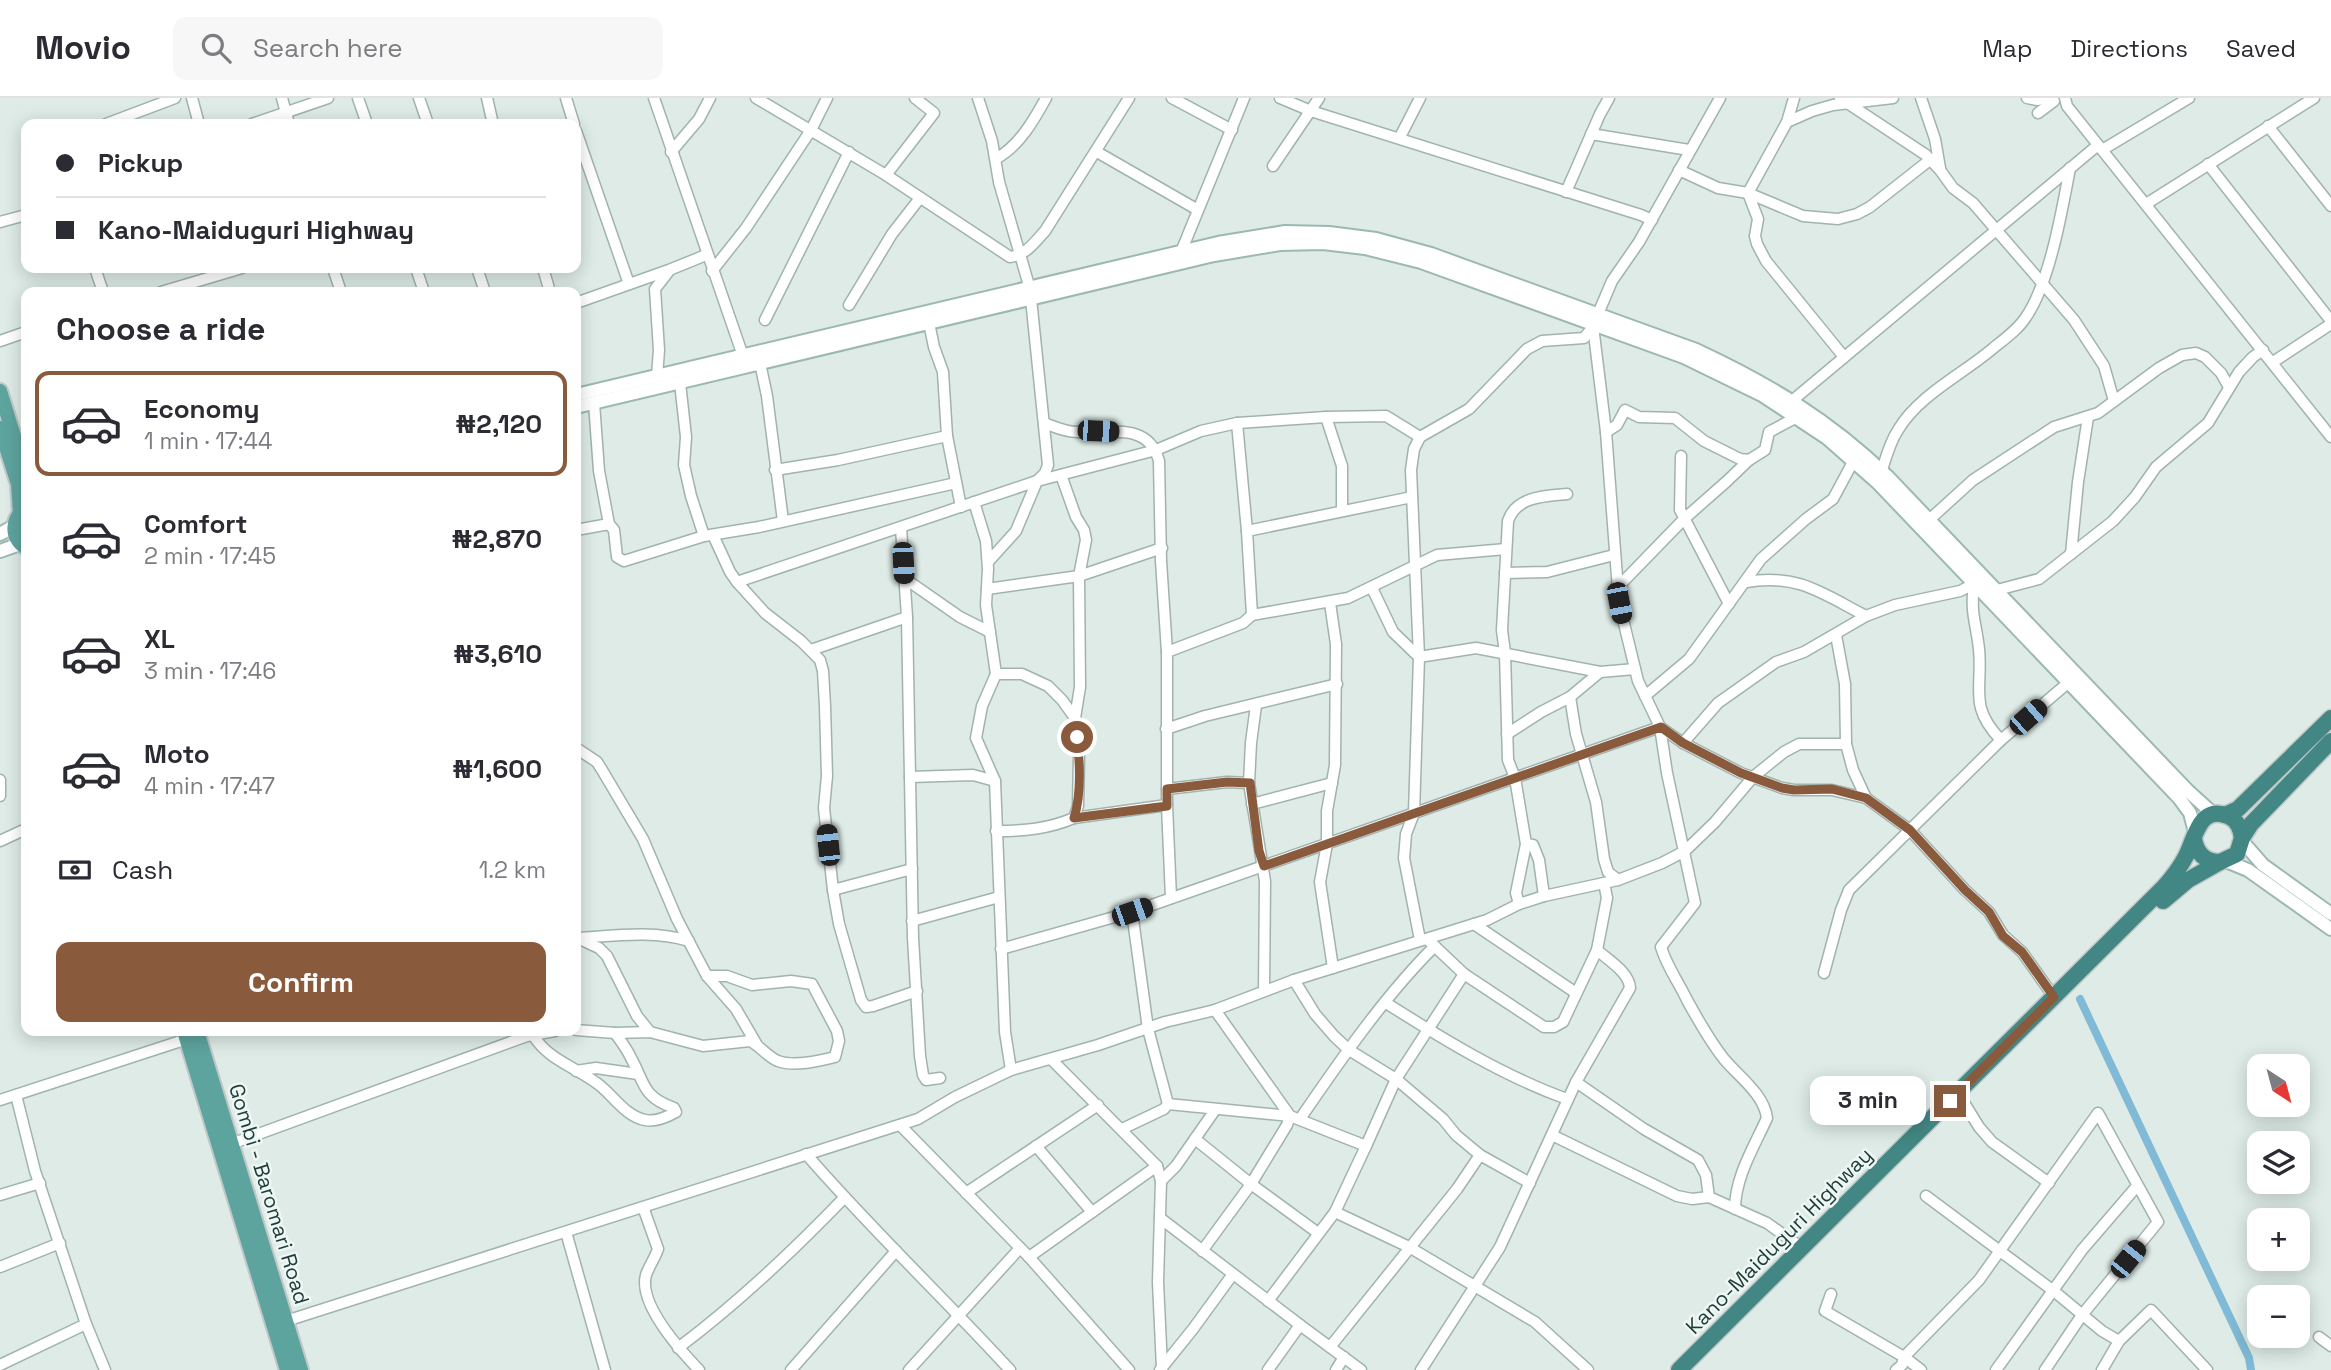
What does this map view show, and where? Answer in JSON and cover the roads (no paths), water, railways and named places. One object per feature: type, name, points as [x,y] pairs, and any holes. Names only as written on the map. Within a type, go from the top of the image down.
[{"type":"highway","points":[[2331,718],[2238,809],[2206,817],[2194,835],[2195,846],[2205,859],[2223,862],[2237,854],[2251,824],[2331,741]]},
{"type":"highway","points":[[2221,815],[2235,821],[2242,840]]},
{"type":"highway","name":"Kano-Maiduguri Highway","points":[[1693,1370],[2172,879],[2185,858],[2194,835]]},
{"type":"highway","name":"Kano-Maiduguri Highway","points":[[1679,1370],[1802,1248],[1918,1139],[1963,1101],[2170,895],[2188,880],[2223,862]]},
{"type":"main road","points":[[581,406],[929,323],[1218,243],[1284,232],[1329,233],[1376,239],[1431,254],[1684,357],[1741,384],[1797,417],[1853,460],[2069,682],[2179,798],[2190,813],[2194,835]]},
{"type":"main road","points":[[581,394],[1031,294],[1214,255],[1280,244],[1323,243],[1365,248],[1421,262],[1696,350],[1748,374],[1835,429],[1882,470],[2188,791],[2210,811],[2221,815]]},
{"type":"main road","points":[[0,391],[21,459]]},
{"type":"main road","points":[[0,428],[18,484],[20,515],[16,538],[21,544]]},
{"type":"main road","points":[[0,534],[20,515]]},
{"type":"main road","points":[[0,551],[21,546]]},
{"type":"main road","points":[[2242,840],[2263,865],[2329,911]]},
{"type":"main road","points":[[2223,862],[2248,870],[2331,929]]},
{"type":"main road","name":"Gombi - Baromari Road","points":[[190,1036],[231,1144],[301,1370]]},
{"type":"main road","name":"Gombi - Baromari Road","points":[[190,1036],[287,1370]]},
{"type":"street","points":[[119,119],[175,98]]},
{"type":"street","points":[[192,98],[198,119]]},
{"type":"street","points":[[282,98],[288,119]]},
{"type":"street","points":[[267,119],[328,98]]},
{"type":"street","points":[[358,98],[365,119]]},
{"type":"street","points":[[419,98],[426,119]]},
{"type":"street","points":[[487,98],[492,119]]},
{"type":"street","points":[[566,98],[572,119]]},
{"type":"street","points":[[654,98],[743,356]]},
{"type":"street","points":[[671,152],[699,119],[710,98]]},
{"type":"street","points":[[756,98],[886,175],[1010,257],[1020,256],[1045,231],[1129,98]]},
{"type":"street","points":[[712,271],[746,228],[811,131],[827,98]]},
{"type":"street","points":[[886,175],[934,113],[915,98]]},
{"type":"street","points":[[978,98],[997,158],[999,182],[1031,294],[1048,465],[1037,481],[1016,531],[988,562]]},
{"type":"street","points":[[997,158],[1017,142],[1046,98]]},
{"type":"street","points":[[1172,98],[1232,130]]},
{"type":"street","points":[[1236,98],[1237,115]]},
{"type":"street","points":[[1181,252],[1244,98]]},
{"type":"street","points":[[1280,98],[1311,111],[1392,137],[1400,137],[1651,220]]},
{"type":"street","points":[[1273,166],[1319,98]]},
{"type":"street","points":[[1400,137],[1420,98]]},
{"type":"street","points":[[1566,192],[1609,98]]},
{"type":"street","points":[[1604,883],[1607,898],[1597,950],[1563,1022],[1554,1027],[1544,1027],[1464,974],[1427,942],[1404,858],[1406,834],[1414,813],[1419,657],[1411,459],[1420,437],[1469,409],[1527,349],[1535,344],[1584,338],[1596,320],[1612,281],[1651,220],[1720,98]]},
{"type":"street","points":[[1794,98],[1787,122],[1748,193],[1758,219],[1755,236],[1766,261],[1844,357]]},
{"type":"street","points":[[1787,122],[1843,100],[1894,98]]},
{"type":"street","points":[[1921,98],[1936,139],[1940,170]]},
{"type":"street","points":[[2027,98],[2048,98],[2054,101],[2038,113]]},
{"type":"street","points":[[2065,98],[2067,106],[2331,437]]},
{"type":"street","points":[[1793,400],[2070,168],[2189,98]]},
{"type":"street","points":[[2146,204],[2314,98]]},
{"type":"street","points":[[1843,100],[1931,159],[1948,183],[1973,203],[2074,320],[2104,366],[2114,401]]},
{"type":"street","points":[[2268,127],[2331,206]]},
{"type":"street","points":[[1591,134],[1689,150]]},
{"type":"street","points":[[581,145],[629,284]]},
{"type":"street","points":[[765,320],[849,152]]},
{"type":"street","points":[[1097,152],[1198,210]]},
{"type":"street","points":[[1679,170],[1718,188],[1748,193],[1803,216],[1838,219],[1870,207],[1931,159]]},
{"type":"street","points":[[2208,164],[2331,322],[2273,362]]},
{"type":"street","points":[[1882,470],[1897,431],[1905,420],[1919,405],[2021,323],[2033,305],[2059,225],[2070,168]]},
{"type":"street","points":[[849,305],[892,234],[920,198]]},
{"type":"street","points":[[0,222],[21,216]]},
{"type":"street","points":[[581,301],[706,255]]},
{"type":"street","points":[[657,376],[659,350],[655,289],[669,270]]},
{"type":"street","points":[[178,287],[224,273]]},
{"type":"street","points":[[642,279],[655,289]]},
{"type":"street","points":[[1596,320],[1617,588],[1635,669],[1661,727],[1667,773],[1695,903],[1661,947],[1666,965],[1701,1027],[1725,1060],[1766,1107],[1768,1118],[1739,1182],[1735,1194],[1735,1209]]},
{"type":"street","points":[[929,323],[943,372],[947,436],[961,507]]},
{"type":"street","points":[[0,341],[21,334]]},
{"type":"street","points":[[1997,590],[2033,582],[2126,507],[2156,467],[2204,427],[2246,363],[2263,350]]},
{"type":"street","points":[[1930,520],[1973,480],[2066,422],[2098,413],[2159,368],[2189,353],[2196,353],[2214,364],[2229,387]]},
{"type":"street","points":[[760,363],[767,396],[783,522]]},
{"type":"street","points":[[680,383],[686,437],[684,465],[691,496],[709,536],[737,582],[765,613],[820,660],[823,671],[827,776],[824,808],[833,890],[839,924],[861,1000],[866,1007],[916,991]]},
{"type":"street","points":[[594,403],[599,471],[609,524],[614,530],[617,557],[624,561],[709,536],[956,483]]},
{"type":"street","points":[[1606,432],[1617,425],[1625,410],[1639,417],[1675,418],[1704,441],[1740,459],[1749,460]]},
{"type":"street","points":[[737,582],[1037,481],[1156,450],[1201,431],[1237,422],[1386,416],[1420,437]]},
{"type":"street","points":[[1326,417],[1342,466],[1342,511]]},
{"type":"street","points":[[1617,588],[1684,519],[1749,460],[1765,450],[1769,432],[1797,417]]},
{"type":"street","points":[[2071,554],[2088,417]]},
{"type":"street","points":[[1237,422],[1252,615]]},
{"type":"street","points":[[1044,423],[1078,433],[1129,432],[1149,442],[1156,450],[1159,461],[1161,561],[1167,652],[1167,806],[1171,898]]},
{"type":"street","points":[[775,470],[838,460],[947,436]]},
{"type":"street","points":[[1681,456],[1680,510],[1729,604]]},
{"type":"street","points":[[1645,696],[1684,665],[1765,555],[1833,499],[1853,460]]},
{"type":"street","points":[[1061,475],[1086,540],[1079,576],[1079,698],[1075,718],[1079,757],[1078,806],[1074,818]]},
{"type":"street","points":[[1519,904],[1516,893],[1526,844],[1515,778],[1508,760],[1502,630],[1508,521],[1514,509],[1539,496],[1567,494]]},
{"type":"street","points":[[1247,531],[1412,497]]},
{"type":"street","points":[[974,502],[986,541],[986,605],[996,674],[980,714],[976,738],[995,781],[1005,1032],[1011,1070]]},
{"type":"street","points":[[581,529],[609,524]]},
{"type":"street","points":[[901,528],[907,617],[912,921],[916,991],[923,1075],[926,1080],[940,1078]]},
{"type":"street","points":[[987,589],[1079,576],[1162,548]]},
{"type":"street","points":[[1167,652],[1243,623],[1252,615],[1330,603],[1372,588],[1437,555],[1506,549]]},
{"type":"street","points":[[1505,573],[1547,572],[1614,555]]},
{"type":"street","points":[[904,578],[960,617],[990,632]]},
{"type":"street","points":[[1746,582],[1773,579],[1805,584],[1866,616]]},
{"type":"street","points":[[1683,743],[1718,703],[1776,662],[1804,652],[1866,616],[1895,605],[1960,591],[1974,584]]},
{"type":"street","points":[[1974,584],[1972,615],[1979,647],[1978,696],[1982,715],[2001,740]]},
{"type":"street","points":[[1372,588],[1393,632],[1419,657]]},
{"type":"street","points":[[1330,603],[1336,644],[1335,765],[1321,882],[1333,968]]},
{"type":"street","points":[[811,650],[907,617]]},
{"type":"street","points":[[1836,635],[1845,684],[1846,744],[1853,770],[1866,798]]},
{"type":"street","points":[[1419,657],[1476,649],[1600,672],[1635,669]]},
{"type":"street","points":[[1507,734],[1570,697],[1600,672]]},
{"type":"street","points":[[996,674],[1022,674],[1048,686],[1075,718]]},
{"type":"street","points":[[1824,973],[1847,893],[2001,740],[2069,682]]},
{"type":"street","points":[[1166,729],[1205,716],[1337,684]]},
{"type":"street","points":[[1570,697],[1576,734],[1596,802],[1604,859],[1608,872],[1618,880]]},
{"type":"street","points":[[1256,705],[1250,783],[1259,851],[1264,866],[1264,990]]},
{"type":"street","points":[[1661,727],[1683,743],[1753,777],[1789,789],[1832,789],[1866,798],[1910,830],[1989,912],[2003,936],[2022,952],[2054,997]]},
{"type":"street","points":[[1001,949],[1132,912],[1661,727]]},
{"type":"street","points":[[286,1321],[918,1119],[1011,1070],[1165,1021],[1215,1010],[1264,990],[1333,968],[1427,942],[1545,895],[1618,880],[1685,851],[1715,822],[1753,777],[1784,752],[1799,744],[1846,744]]},
{"type":"street","points":[[581,751],[597,762],[636,827],[707,976],[736,1009],[757,1045]]},
{"type":"street","points":[[910,777],[973,775],[995,781]]},
{"type":"street","points":[[0,780],[0,796]]},
{"type":"street","points":[[1167,789],[1227,782],[1250,783]]},
{"type":"street","points":[[1252,804],[1332,783]]},
{"type":"street","points":[[996,831],[1024,831],[1057,825],[1074,818],[1167,806]]},
{"type":"street","points":[[0,841],[21,832]]},
{"type":"street","points":[[1526,844],[1533,845],[1539,860],[1545,895]]},
{"type":"street","points":[[833,890],[912,869]]},
{"type":"street","points":[[912,921],[999,897]]},
{"type":"street","points":[[1132,912],[1148,1028],[1168,1104]]},
{"type":"street","points":[[1474,924],[1576,993]]},
{"type":"street","points":[[581,941],[623,934],[671,935],[689,941]]},
{"type":"street","points":[[581,941],[599,948],[607,956],[634,1010],[650,1032]]},
{"type":"street","points":[[1202,1251],[1251,1184],[1287,1125],[1386,1003],[1427,942]]},
{"type":"street","points":[[1420,1370],[1500,1247],[1567,1099],[1630,988],[1623,973],[1597,950]]},
{"type":"street","points":[[1268,1301],[1335,1212],[1396,1079],[1464,974]]},
{"type":"street","points":[[581,1030],[650,1032],[703,1046],[750,1041],[776,1061],[805,1062],[835,1057],[839,1041],[837,1031],[812,984],[791,981],[752,985],[727,976],[707,976]]},
{"type":"street","points":[[1294,981],[1315,1014],[1349,1050],[1396,1079],[1480,1154],[1530,1183]]},
{"type":"street","points":[[1386,1003],[1427,1030],[1531,1086],[1567,1099]]},
{"type":"street","points":[[1215,1010],[1295,1117]]},
{"type":"street","points":[[533,1036],[552,1055],[597,1083],[628,1112],[640,1119],[649,1121],[676,1112],[674,1108],[651,1096],[643,1087],[630,1055],[615,1033]]},
{"type":"street","points":[[0,1100],[183,1036]]},
{"type":"street","points":[[231,1144],[526,1036]]},
{"type":"street","points":[[550,1036],[552,1055]]},
{"type":"street","points":[[1051,1059],[1157,1166],[1161,1181],[1158,1282],[1161,1369]]},
{"type":"street","points":[[576,1071],[596,1068],[638,1074]]},
{"type":"street","points":[[1576,1082],[1644,1129],[1698,1160],[1706,1175],[1709,1197]]},
{"type":"street","points":[[16,1095],[40,1183],[86,1324],[105,1370]]},
{"type":"street","points":[[1963,1101],[1992,1142],[2049,1183]]},
{"type":"street","points":[[1168,1104],[1295,1117],[1366,1146]]},
{"type":"street","points":[[1122,1129],[1168,1104]]},
{"type":"street","points":[[966,1193],[1098,1105]]},
{"type":"street","points":[[1161,1181],[1176,1166],[1215,1110]]},
{"type":"street","points":[[1896,1370],[1902,1365],[1904,1357],[1979,1280],[2098,1113],[2158,1222],[2082,1315],[2045,1370]]},
{"type":"street","points":[[900,1125],[1029,1257],[1129,1370]]},
{"type":"street","points":[[1552,1135],[1677,1196],[1692,1199],[1709,1197],[1767,1223],[1802,1248]]},
{"type":"street","points":[[1195,1139],[1318,1233]]},
{"type":"street","points":[[1036,1146],[1092,1212]]},
{"type":"street","points":[[806,1154],[844,1198],[960,1315],[1010,1370]]},
{"type":"street","points":[[1330,1347],[1457,1189],[1480,1154]]},
{"type":"street","points":[[1029,1257],[1157,1166]]},
{"type":"street","points":[[0,1195],[40,1183]]},
{"type":"street","points":[[1996,1370],[2055,1292],[2082,1251],[2137,1185]]},
{"type":"street","points":[[1926,1196],[2119,1341]]},
{"type":"street","points":[[678,1348],[713,1322],[771,1270],[844,1198]]},
{"type":"street","points":[[643,1208],[658,1249],[646,1274],[645,1287],[657,1320],[699,1370]]},
{"type":"street","points":[[1335,1212],[1409,1247],[1535,1322],[1588,1370]]},
{"type":"street","points":[[1160,1218],[1361,1370]]},
{"type":"street","points":[[566,1232],[605,1370]]},
{"type":"street","points":[[0,1267],[60,1243]]},
{"type":"street","points":[[909,1370],[1020,1248]]},
{"type":"street","points":[[791,1370],[896,1251]]},
{"type":"street","points":[[1161,1369],[1233,1274]]},
{"type":"street","points":[[1830,1294],[1825,1311],[1904,1357],[1921,1370]]},
{"type":"street","points":[[2102,1370],[2119,1341],[2151,1310],[2207,1370]]},
{"type":"street","points":[[0,1365],[86,1324]]},
{"type":"street","points":[[1268,1370],[1300,1325]]},
{"type":"street","points":[[2319,1336],[2331,1346]]},
{"type":"street","points":[[1336,1370],[1344,1357]]},
{"type":"waterway","points":[[2080,999],[2249,1358],[2251,1370]]}]
